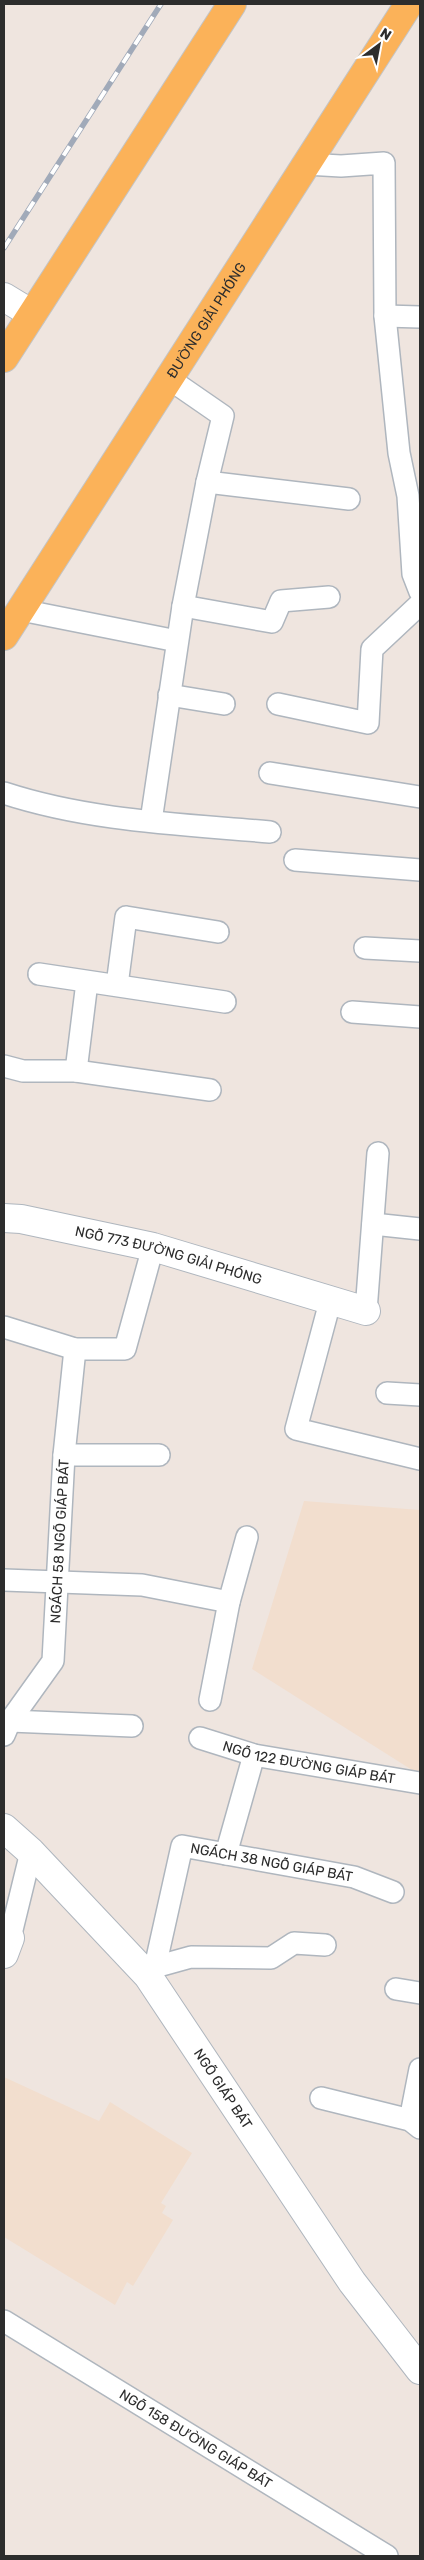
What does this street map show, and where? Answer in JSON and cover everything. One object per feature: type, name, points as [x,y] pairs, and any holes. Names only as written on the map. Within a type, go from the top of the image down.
[{"type":"main road","points":[[4,358],[232,4]]},
{"type":"main road","name":"ĐƯỜNG GIẢI PHÓNG","points":[[4,636],[410,4]]},
{"type":"street","points":[[4,297],[32,314]]},
{"type":"street","name":"NGÕ 773 ĐƯỜNG GIẢI PHÓNG","points":[[4,1218],[21,1219],[152,1247],[330,1302],[366,1311]]},
{"type":"street","name":"NGÕ GIÁP BÁT","points":[[4,1828],[31,1852],[152,1972],[352,2282],[420,2370]]},
{"type":"lane","points":[[306,164],[342,166],[384,162],[385,316],[399,453],[408,496],[418,580]]},
{"type":"lane","points":[[385,316],[420,318]]},
{"type":"lane","points":[[151,821],[183,606],[207,482],[223,416],[168,378]]},
{"type":"lane","points":[[207,482],[349,499]]},
{"type":"lane","points":[[183,606],[272,622],[281,601],[329,597]]},
{"type":"lane","points":[[278,704],[368,723],[372,648],[420,604]]},
{"type":"lane","points":[[21,610],[177,641]]},
{"type":"lane","points":[[169,694],[224,704]]},
{"type":"lane","points":[[270,772],[420,797]]},
{"type":"lane","points":[[4,793],[43,806],[151,821],[270,832]]},
{"type":"lane","points":[[295,860],[420,870]]},
{"type":"lane","points":[[118,985],[126,917],[218,932]]},
{"type":"lane","points":[[365,948],[420,951]]},
{"type":"lane","points":[[39,974],[224,1002]]},
{"type":"lane","points":[[76,1071],[87,982]]},
{"type":"lane","points":[[352,1012],[420,1016]]},
{"type":"lane","points":[[4,1066],[23,1071],[76,1071],[210,1090]]},
{"type":"lane","name":"NGÕ 773 ĐƯỜNG GIẢI PHÓNG","points":[[366,1311],[378,1153]]},
{"type":"lane","points":[[373,1224],[420,1229]]},
{"type":"lane","points":[[4,1327],[75,1348],[124,1349],[152,1247]]},
{"type":"lane","points":[[330,1302],[296,1429],[420,1459]]},
{"type":"lane","name":"NGÁCH 58 NGÕ GIÁP BÁT","points":[[7,1728],[53,1661],[64,1455],[75,1348]]},
{"type":"lane","points":[[386,1393],[420,1395]]},
{"type":"lane","points":[[64,1455],[159,1455]]},
{"type":"lane","points":[[210,1700],[229,1602],[247,1537]]},
{"type":"lane","points":[[4,1580],[142,1584],[229,1602]]},
{"type":"lane","name":"NGÁCH 58 NGÕ GIÁP BÁT","points":[[7,1728],[132,1726]]},
{"type":"lane","name":"NGÕ 122 ĐƯỜNG GIÁP BÁT","points":[[200,1738],[254,1755],[420,1783]]},
{"type":"lane","points":[[226,1854],[254,1755]]},
{"type":"lane","name":"NGÁCH 38 NGÕ GIÁP BÁT","points":[[152,1972],[182,1846],[354,1877],[393,1892]]},
{"type":"lane","points":[[7,1946],[31,1852]]},
{"type":"lane","points":[[152,1972],[191,1957],[271,1958],[294,1943],[325,1945]]},
{"type":"lane","points":[[396,1989],[420,1994]]},
{"type":"lane","points":[[321,2098],[415,2124],[420,2069]]},
{"type":"lane","name":"NGÕ 158 ĐƯỜNG GIÁP BÁT","points":[[4,2321],[387,2556]]},
{"type":"shaded area","points":[[304,1501],[420,1510],[420,1775],[252,1669]]},
{"type":"shaded area","points":[[4,2077],[99,2121],[110,2102],[192,2153],[161,2203],[166,2206],[162,2213],[173,2220],[133,2286],[127,2282],[115,2305],[4,2237]]},
{"type":"railway","points":[[4,248],[161,4]]}]
